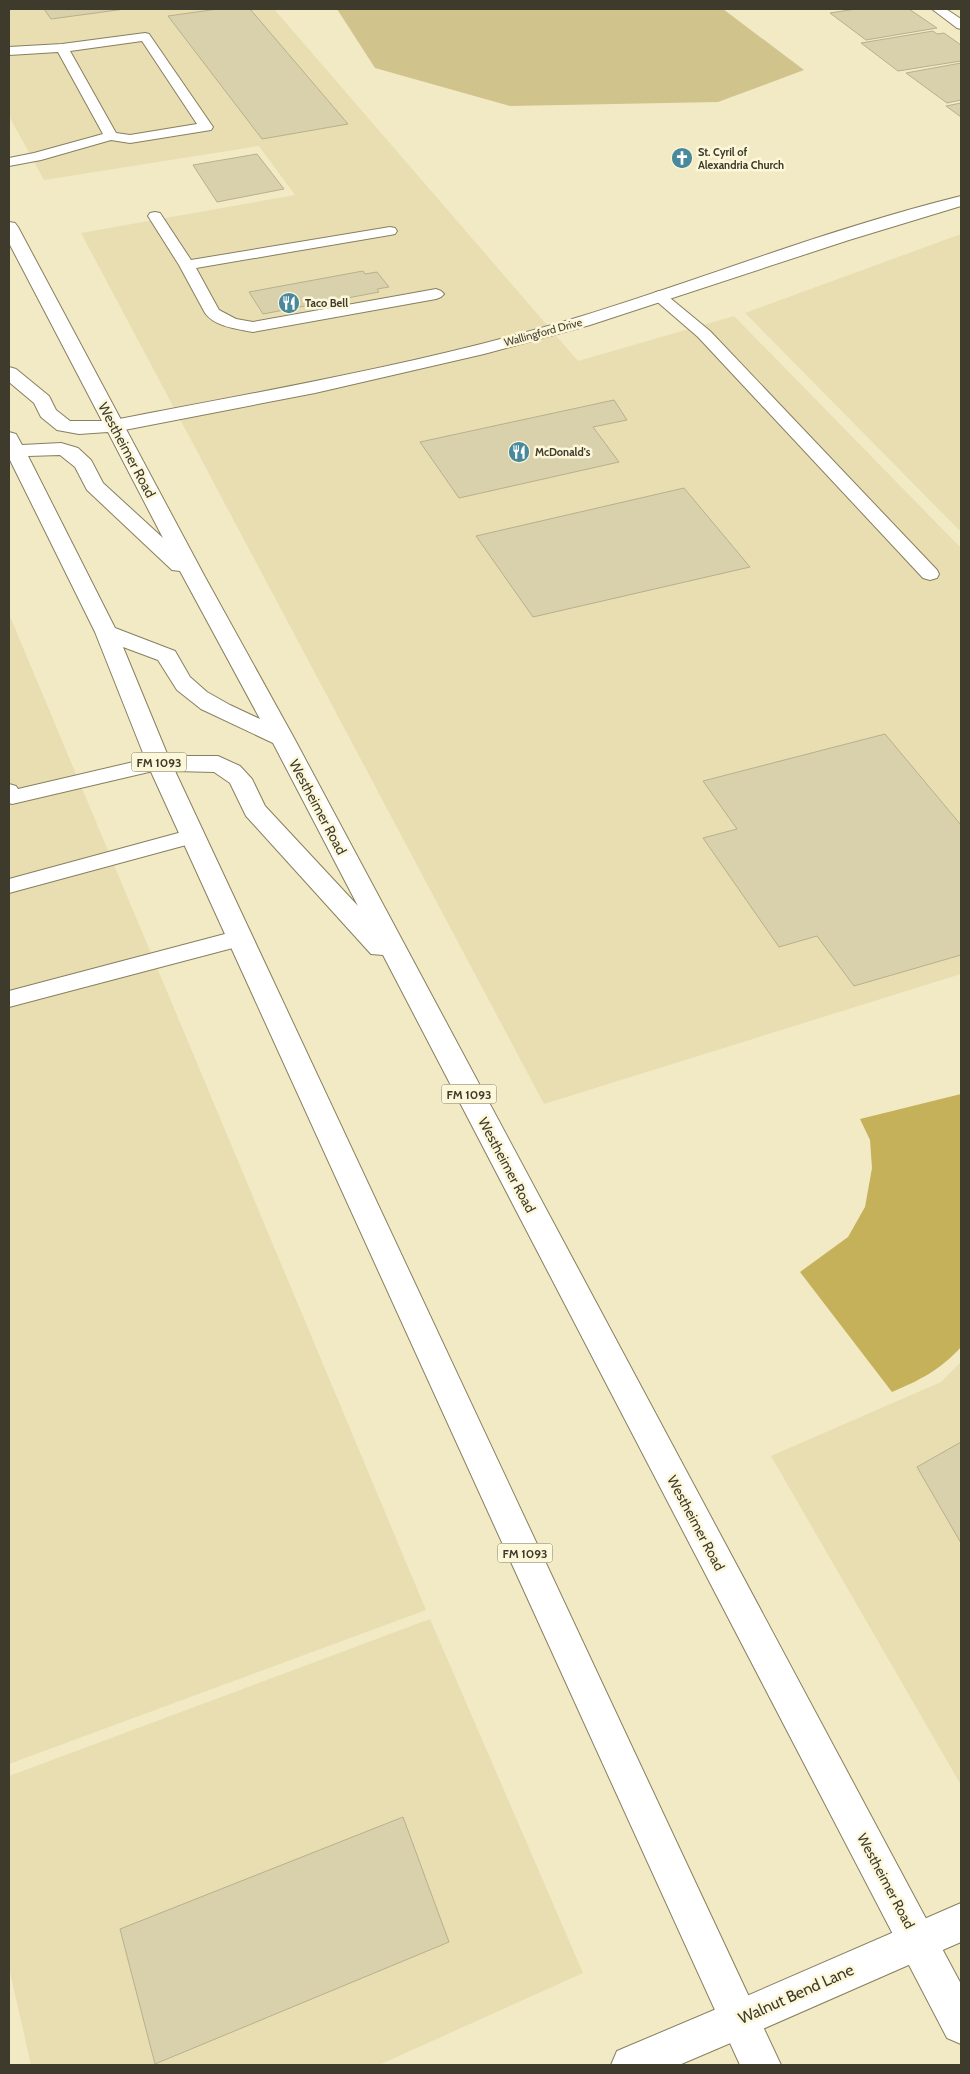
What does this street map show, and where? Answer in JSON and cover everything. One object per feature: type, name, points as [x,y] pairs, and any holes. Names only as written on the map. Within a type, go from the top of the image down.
[{"type":"main road","name":"Wallingford Drive","points":[[9,373],[42,400],[48,413],[64,426],[79,428],[114,426],[315,387],[477,350],[584,321],[843,236],[961,201]]},
{"type":"main road","name":"Westheimer Road","points":[[9,227],[194,577],[282,738],[961,2024]]},
{"type":"main road","points":[[11,447],[61,449],[71,452],[84,464],[94,486],[194,577]]},
{"type":"main road","name":"FM 1093","points":[[11,447],[106,632],[159,763],[761,2065]]},
{"type":"main road","points":[[106,632],[167,656],[176,673],[188,688],[208,703],[282,738]]},
{"type":"main road","points":[[159,763],[218,764],[240,779],[255,810],[407,976]]},
{"type":"main road","name":"Walnut Bend Lane","points":[[631,2065],[961,1922]]},
{"type":"lane","points":[[938,9],[961,25]]},
{"type":"lane","points":[[9,51],[62,48],[145,36],[206,127],[130,139],[111,136],[36,157],[9,162]]},
{"type":"lane","points":[[9,62],[62,48]]},
{"type":"lane","points":[[62,48],[111,136]]},
{"type":"lane","points":[[156,216],[187,264],[212,313],[231,323],[253,327],[436,294]]},
{"type":"lane","points":[[187,264],[390,231]]},
{"type":"lane","points":[[659,296],[704,334],[930,574]]},
{"type":"lane","points":[[9,791],[12,798],[159,763]]},
{"type":"lane","points":[[9,886],[193,836]]},
{"type":"lane","points":[[9,999],[240,938]]},
{"type":"shaded area","points":[[9,9],[274,9],[578,361],[734,316],[961,548],[961,974],[544,1104],[81,233],[295,195],[259,146],[44,180],[9,116]]},
{"type":"shaded area","points":[[337,9],[723,9],[804,70],[718,102],[510,106],[375,68]]},
{"type":"shaded area","points":[[961,234],[961,532],[745,313]]},
{"type":"shaded area","points":[[9,614],[426,1610],[9,1764]]},
{"type":"shaded area","points":[[961,1094],[961,1347],[929,1374],[892,1392],[800,1272],[848,1237],[865,1207],[872,1168],[870,1140],[860,1119]]},
{"type":"shaded area","points":[[961,1362],[961,1785],[771,1456],[941,1382]]},
{"type":"shaded area","points":[[430,1619],[583,1973],[379,2065],[31,2065],[9,1968],[9,1776]]},
{"type":"building","points":[[44,9],[125,9],[51,19]]},
{"type":"building","points":[[218,9],[250,9],[348,124],[262,139],[168,16]]},
{"type":"building","points":[[856,9],[909,9],[937,28],[866,40],[830,13]]},
{"type":"building","points":[[933,31],[937,34],[944,33],[961,45],[961,61],[898,71],[861,43]]},
{"type":"building","points":[[961,63],[961,100],[947,103],[906,73]]},
{"type":"building","points":[[961,103],[961,117],[946,106]]},
{"type":"building","points":[[257,154],[284,189],[217,202],[193,165]]},
{"type":"building","name":"Taco Bell","points":[[363,271],[365,274],[377,272],[389,287],[377,289],[379,292],[263,314],[249,292]]},
{"type":"building","name":"McDonald's","points":[[614,400],[627,420],[593,427],[619,462],[459,498],[420,442]]},
{"type":"building","points":[[684,488],[750,567],[533,617],[476,536]]},
{"type":"building","points":[[885,734],[961,825],[961,955],[854,986],[817,936],[779,947],[703,838],[737,829],[703,781]]},
{"type":"building","points":[[961,1442],[961,1543],[917,1467]]},
{"type":"building","points":[[403,1817],[449,1942],[155,2064],[120,1929]]},
{"type":"place","name":"St. Cyril of Alexandria Church","points":[[682,158]]},
{"type":"place","name":"Taco Bell","points":[[289,303]]},
{"type":"place","name":"McDonald's","points":[[519,452]]}]
